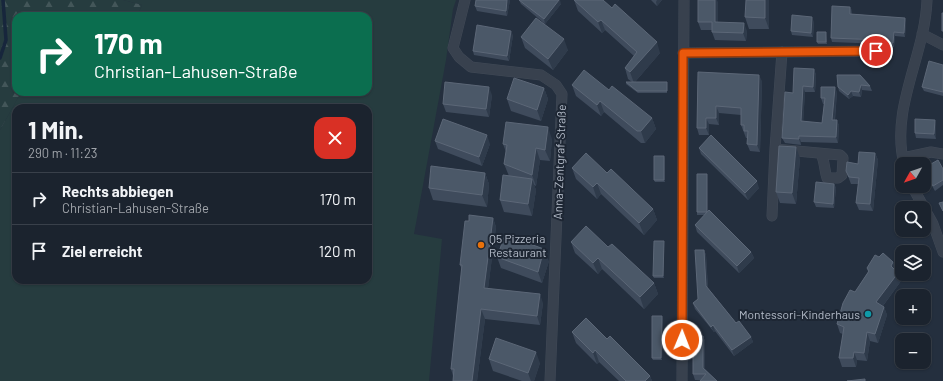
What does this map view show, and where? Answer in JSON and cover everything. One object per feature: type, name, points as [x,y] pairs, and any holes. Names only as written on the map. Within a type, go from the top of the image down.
[{"type":"street","name":"Anna-Zentgraf-Straße","points":[[465,0],[453,48],[459,56],[471,67],[541,75],[556,85],[562,94],[550,381]]},
{"type":"street","points":[[682,381],[684,0]]},
{"type":"street","points":[[903,157],[900,135],[902,113],[922,34],[928,0]]},
{"type":"street","points":[[922,34],[943,45]]},
{"type":"street","points":[[683,53],[876,51]]},
{"type":"street","points":[[772,216],[782,52]]},
{"type":"street","points":[[775,149],[821,154]]},
{"type":"street","points":[[916,157],[930,152],[943,154]]},
{"type":"street","points":[[916,193],[933,224],[943,252]]},
{"type":"green space","points":[[0,0],[123,0],[142,5],[139,12],[12,12],[12,96],[19,96],[14,104],[12,104],[12,108],[0,130]]},
{"type":"green space","points":[[123,0],[456,0],[453,9],[446,60],[414,234],[442,239],[429,381],[0,381],[0,130],[12,108],[12,284],[372,284],[372,104],[14,104],[19,96],[372,96],[372,12],[139,12],[142,5]]},
{"type":"building","points":[[476,0],[507,0],[506,11],[475,6]]},
{"type":"building","points":[[519,0],[559,0],[544,19]]},
{"type":"building","points":[[574,0],[603,0],[612,8],[615,4],[657,42],[630,72],[625,68],[637,52],[601,20],[598,22]]},
{"type":"building","points":[[698,0],[715,0],[715,22],[744,23],[743,33],[712,32],[712,22],[698,22]]},
{"type":"building","points":[[746,0],[765,0],[765,18],[745,17]]},
{"type":"building","points":[[832,6],[850,7],[850,14],[905,18],[904,33],[894,32],[893,43],[881,42],[881,40],[831,38]]},
{"type":"building","points":[[943,13],[943,31],[942,31]]},
{"type":"building","points":[[792,15],[812,17],[811,33],[791,31]]},
{"type":"building","points":[[536,18],[564,39],[548,59],[521,37]]},
{"type":"building","points":[[477,25],[511,31],[507,56],[473,51]]},
{"type":"building","points":[[817,32],[826,32],[826,42],[817,42]]},
{"type":"building","points":[[929,61],[943,65],[943,92],[922,87]]},
{"type":"building","points":[[794,68],[814,69],[813,87],[803,86],[801,121],[822,123],[825,98],[821,98],[821,87],[835,87],[832,120],[837,120],[836,137],[799,136],[799,139],[782,138],[785,92],[793,93]]},
{"type":"building","points":[[584,70],[609,90],[612,86],[652,118],[641,131],[637,131],[600,101],[597,105],[572,85]]},
{"type":"building","points":[[698,72],[759,75],[757,145],[747,144],[748,131],[744,131],[744,125],[741,125],[741,108],[716,106],[716,118],[706,118],[706,128],[697,128]]},
{"type":"building","points":[[837,75],[860,75],[870,86],[861,85],[859,92],[851,91],[848,95],[838,87]]},
{"type":"building","points":[[514,78],[544,88],[537,110],[507,99]]},
{"type":"building","points":[[445,82],[489,87],[486,109],[443,104]]},
{"type":"building","points":[[626,82],[667,82],[667,91],[637,91]]},
{"type":"building","points":[[443,119],[487,135],[479,157],[435,141]]},
{"type":"building","points":[[915,119],[935,120],[934,134],[915,133]]},
{"type":"building","points":[[506,122],[548,127],[545,150],[536,148],[532,175],[504,164],[507,145],[503,144]]},
{"type":"building","points":[[711,135],[757,181],[745,193],[699,148]]},
{"type":"building","points":[[779,146],[796,147],[792,193],[776,192]]},
{"type":"building","points":[[859,152],[875,153],[870,204],[856,203],[859,178],[849,177],[846,171],[847,162],[858,164]]},
{"type":"building","points":[[586,153],[607,173],[611,169],[653,209],[639,223],[597,183],[593,187],[572,168]]},
{"type":"building","points":[[654,156],[664,156],[664,180],[654,180]]},
{"type":"building","points":[[938,160],[943,169],[943,180],[933,186],[931,183],[931,164]]},
{"type":"building","points":[[431,166],[485,173],[482,195],[429,188]]},
{"type":"building","points":[[697,174],[707,174],[707,212],[697,212]]},
{"type":"building","points":[[503,175],[532,179],[528,204],[500,200]]},
{"type":"building","points":[[816,182],[834,184],[833,204],[814,202]]},
{"type":"building","points":[[943,202],[943,211],[939,203]]},
{"type":"building","points":[[709,210],[751,252],[737,266],[695,225]]},
{"type":"building","points":[[469,215],[493,218],[484,288],[540,294],[537,316],[481,309],[472,381],[453,381],[454,369],[451,369],[462,265],[460,265],[465,221],[469,221]]},
{"type":"building","points":[[586,226],[608,247],[612,244],[654,283],[640,297],[598,258],[593,263],[571,242]]},
{"type":"building","points":[[505,235],[544,249],[538,272],[497,257]]},
{"type":"building","points":[[654,241],[664,241],[663,276],[653,276]]},
{"type":"building","points":[[695,250],[704,250],[706,286],[736,323],[739,321],[751,337],[732,350],[713,325],[711,327],[693,303],[698,299]]},
{"type":"building","name":"Montessori-Kinderhaus","points":[[883,253],[893,262],[891,266],[895,270],[895,277],[876,302],[884,307],[875,334],[867,332],[864,353],[854,352],[853,358],[839,358],[844,327],[837,324],[843,303],[850,290],[855,292],[869,271],[867,268],[875,255],[879,257]]},
{"type":"building","points":[[652,316],[662,316],[661,358],[652,358]]},
{"type":"building","points":[[586,318],[607,339],[610,336],[650,376],[645,381],[626,381],[595,350],[593,353],[572,332]]},
{"type":"building","points":[[693,335],[703,336],[703,368],[717,381],[700,381],[706,374],[693,374]]},
{"type":"building","points":[[496,338],[536,352],[528,373],[489,359]]},
{"type":"building","points":[[865,379],[865,381],[847,381]]},
{"type":"waterway","points":[[0,58],[6,40],[3,0]]},
{"type":"place","name":"Q5 Pizzeria Restaurant","points":[[481,245]]},
{"type":"place","name":"Montessori-Kinderhaus","points":[[868,314]]},
{"type":"route","points":[[682,340],[683,53],[876,51]]}]
